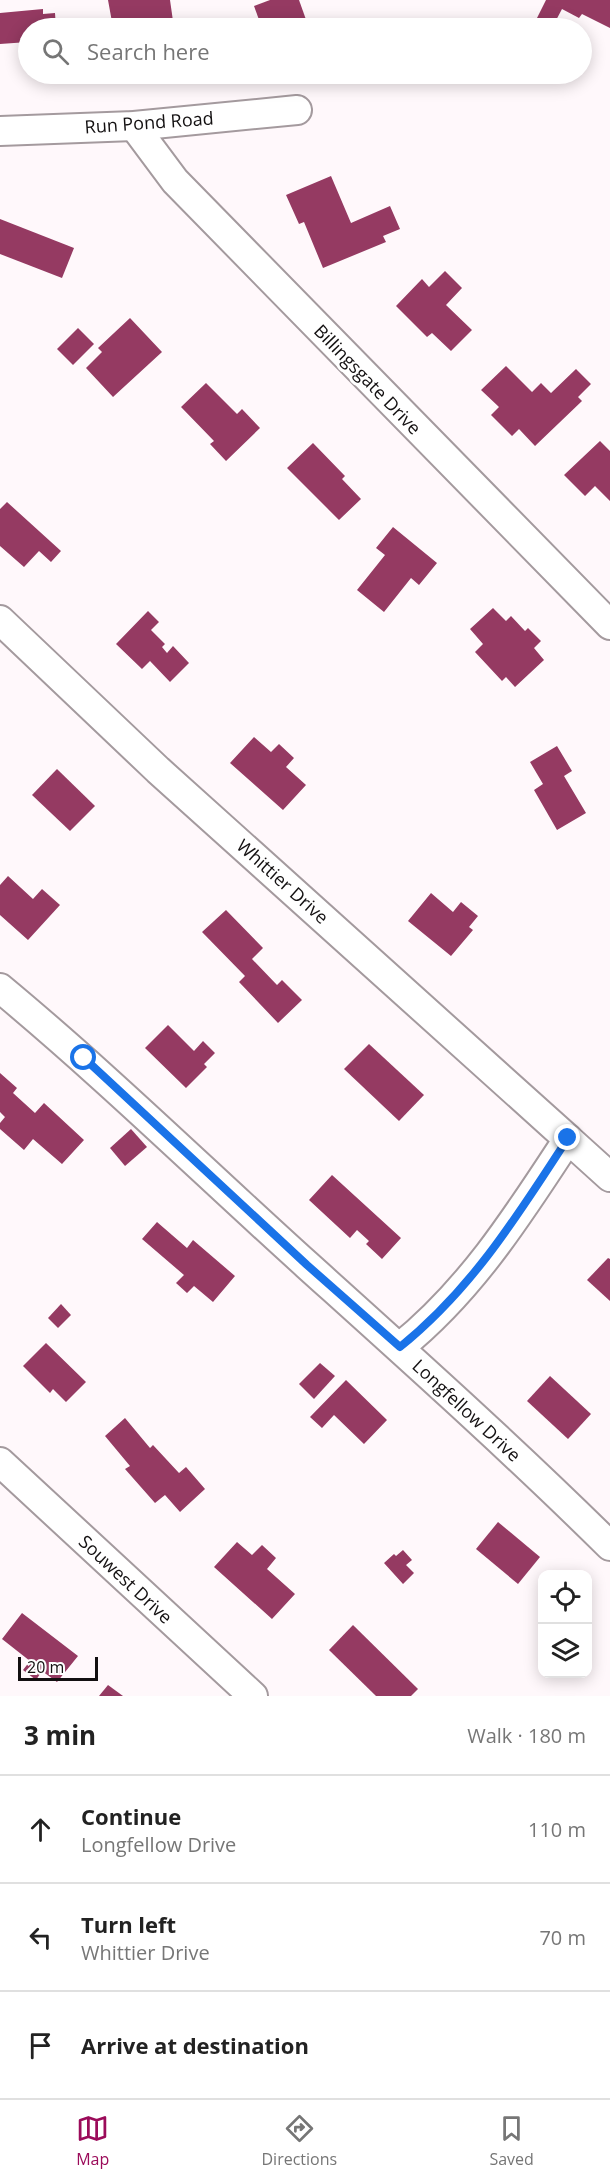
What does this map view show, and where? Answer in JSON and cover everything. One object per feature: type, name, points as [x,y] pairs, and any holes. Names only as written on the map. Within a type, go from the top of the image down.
[{"type":"street","name":"Run Pond Road","points":[[0,131],[134,126],[297,110]]},
{"type":"street","name":"Billingsgate Drive","points":[[134,126],[175,181],[610,625]]},
{"type":"street","name":"Whittier Drive","points":[[0,621],[158,770],[610,1177]]},
{"type":"street","name":"Longfellow Drive","points":[[0,988],[84,1058],[298,1257],[400,1347],[610,1546]]},
{"type":"street","points":[[400,1347],[435,1319],[472,1277],[568,1138]]},
{"type":"street","name":"Souwest Drive","points":[[0,1462],[253,1696]]},
{"type":"building","points":[[108,0],[170,0],[173,18],[111,18]]},
{"type":"building","points":[[270,0],[299,0],[305,18],[258,18],[254,6]]},
{"type":"building","points":[[546,0],[610,0],[610,28],[582,14],[579,18],[562,9],[557,18],[537,18]]},
{"type":"building","points":[[43,9],[43,14],[55,13],[55,18],[18,18],[18,43],[0,44],[0,13]]},
{"type":"building","points":[[331,176],[351,223],[390,206],[400,229],[383,236],[386,242],[323,268],[304,222],[299,224],[286,195]]},
{"type":"building","points":[[0,219],[74,248],[62,278],[0,254]]},
{"type":"building","points":[[445,271],[462,288],[446,305],[472,330],[451,351],[432,333],[427,337],[396,306],[422,279],[429,287]]},
{"type":"building","points":[[130,318],[162,352],[113,397],[86,368],[102,352],[98,348]]},
{"type":"building","points":[[78,328],[94,344],[73,365],[57,349]]},
{"type":"building","points":[[506,366],[532,392],[541,383],[551,393],[576,369],[591,384],[578,397],[582,401],[535,446],[519,429],[512,436],[491,415],[499,407],[481,390]]},
{"type":"building","points":[[206,383],[237,414],[242,409],[260,428],[226,461],[210,444],[214,441],[181,407]]},
{"type":"building","points":[[600,441],[610,451],[610,501],[595,486],[585,496],[564,475]]},
{"type":"building","points":[[313,443],[345,476],[342,479],[361,499],[339,520],[287,468]]},
{"type":"building","points":[[7,502],[61,551],[51,562],[39,551],[24,567],[0,546],[0,509]]},
{"type":"building","points":[[393,527],[437,563],[419,585],[411,578],[384,612],[357,590],[385,555],[376,548]]},
{"type":"building","points":[[493,608],[506,621],[511,616],[525,631],[528,628],[541,641],[534,648],[544,660],[515,687],[506,677],[502,681],[475,652],[483,644],[470,629]]},
{"type":"building","points":[[148,611],[159,622],[151,630],[165,644],[162,647],[167,653],[173,646],[189,663],[170,682],[150,661],[142,669],[116,644]]},
{"type":"building","points":[[254,737],[271,752],[279,744],[294,758],[286,767],[306,785],[283,810],[230,763]]},
{"type":"building","points":[[557,746],[572,771],[564,776],[586,813],[557,830],[534,790],[543,784],[530,762]]},
{"type":"building","points":[[57,769],[95,806],[70,831],[32,795]]},
{"type":"building","points":[[8,876],[33,899],[42,889],[60,905],[28,940],[0,915],[0,885]]},
{"type":"building","points":[[431,893],[453,912],[461,902],[478,916],[469,927],[473,930],[451,956],[408,921]]},
{"type":"building","points":[[226,910],[263,948],[252,959],[277,985],[282,980],[302,1000],[278,1023],[239,982],[245,976],[202,932]]},
{"type":"building","points":[[168,1025],[194,1051],[203,1041],[215,1053],[204,1064],[207,1067],[186,1088],[145,1048]]},
{"type":"building","points":[[369,1044],[424,1095],[399,1121],[344,1069]]},
{"type":"building","points":[[0,1073],[17,1088],[13,1093],[35,1113],[44,1103],[84,1140],[62,1164],[33,1139],[24,1150],[0,1129],[0,1123],[5,1117],[0,1112]]},
{"type":"building","points":[[131,1129],[147,1147],[125,1166],[110,1148]]},
{"type":"building","points":[[332,1175],[401,1238],[382,1259],[366,1244],[369,1241],[357,1230],[350,1238],[309,1200]]},
{"type":"building","points":[[157,1222],[187,1248],[193,1240],[235,1276],[213,1302],[194,1286],[187,1293],[176,1283],[184,1275],[142,1239]]},
{"type":"building","points":[[608,1258],[610,1259],[610,1301],[587,1280]]},
{"type":"building","points":[[61,1304],[71,1315],[58,1328],[48,1318]]},
{"type":"building","points":[[46,1343],[86,1382],[66,1402],[53,1389],[50,1393],[23,1366]]},
{"type":"building","points":[[320,1363],[335,1376],[314,1399],[299,1384]]},
{"type":"building","points":[[550,1376],[591,1414],[568,1439],[527,1401]]},
{"type":"building","points":[[346,1380],[387,1420],[364,1444],[334,1415],[322,1428],[310,1417]]},
{"type":"building","points":[[125,1418],[150,1448],[153,1445],[179,1473],[186,1467],[205,1489],[180,1512],[165,1495],[155,1503],[125,1469],[130,1466],[105,1436]]},
{"type":"building","points":[[498,1522],[540,1557],[518,1584],[476,1549]]},
{"type":"building","points":[[237,1542],[252,1555],[262,1545],[276,1558],[267,1569],[295,1594],[272,1619],[214,1567]]},
{"type":"building","points":[[403,1550],[412,1560],[406,1565],[414,1573],[403,1584],[384,1563]]},
{"type":"building","points":[[22,1613],[78,1656],[57,1682],[42,1671],[36,1680],[23,1670],[30,1661],[2,1639]]},
{"type":"building","points":[[353,1625],[418,1689],[411,1696],[376,1696],[329,1650]]},
{"type":"building","points":[[108,1685],[123,1696],[99,1696]]},
{"type":"route","points":[[84,1058],[307,1265],[400,1347],[435,1319],[472,1277],[529,1199],[568,1138]]}]
